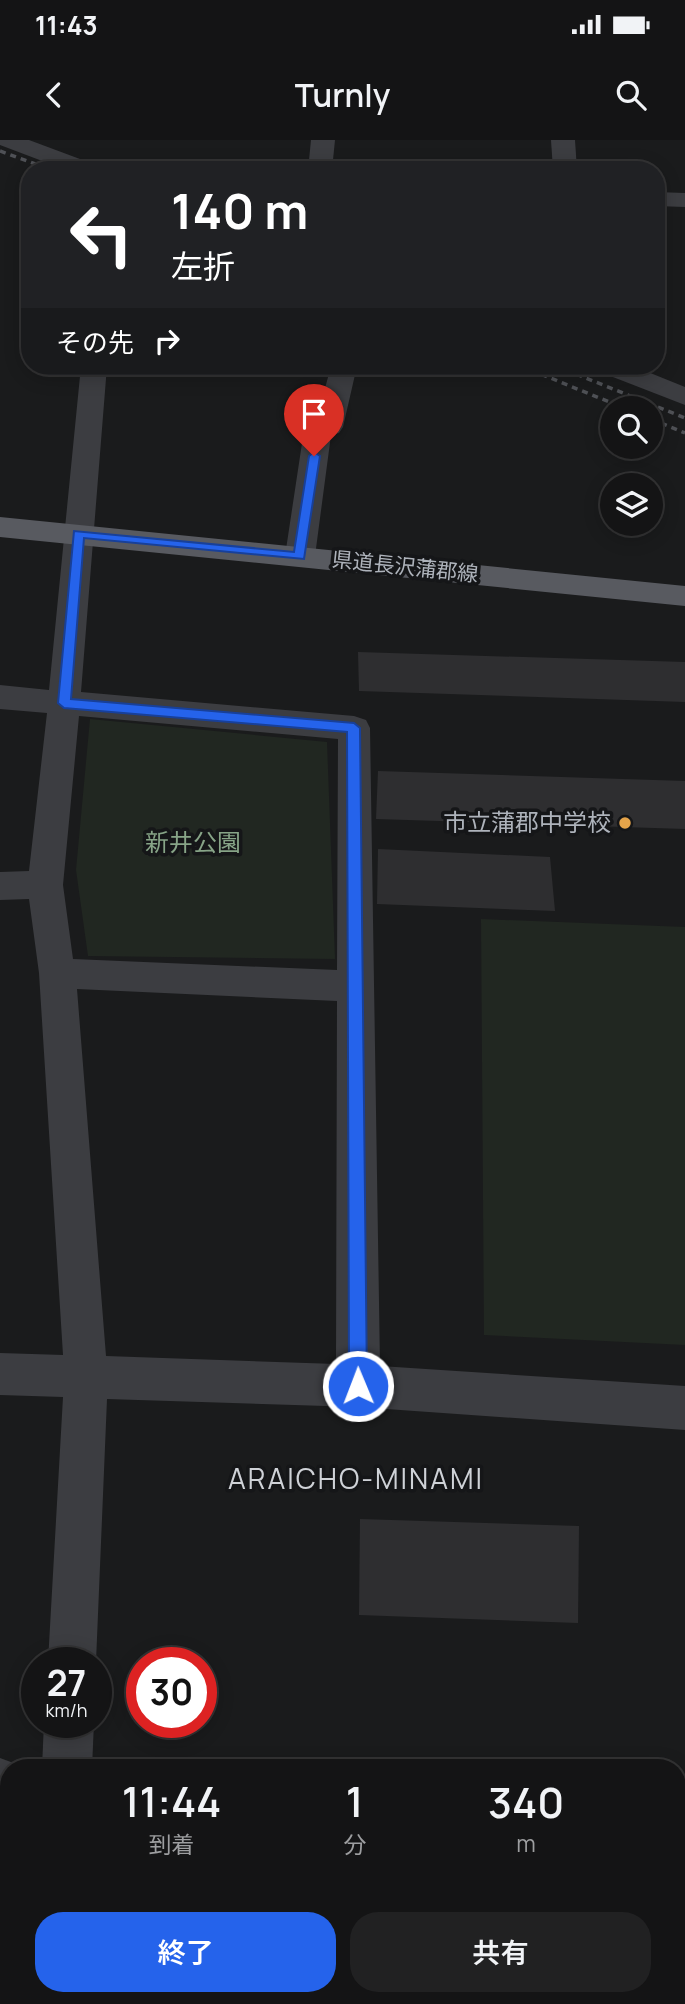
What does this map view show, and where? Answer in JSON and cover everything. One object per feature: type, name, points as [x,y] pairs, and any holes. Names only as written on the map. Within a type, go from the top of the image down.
[{"type":"main road","name":"県道長沢蒲郡線","points":[[0,527],[685,596]]},
{"type":"street","points":[[9,140],[64,161]]},
{"type":"street","points":[[321,161],[323,140]]},
{"type":"street","points":[[563,140],[564,161]]},
{"type":"street","points":[[665,199],[685,200]]},
{"type":"street","points":[[73,1647],[86,1379],[57,973],[44,884],[64,703],[92,375]]},
{"type":"street","points":[[300,556],[318,430],[329,427],[342,375]]},
{"type":"street","points":[[632,375],[685,397]]},
{"type":"street","points":[[0,697],[354,728],[358,1386]]},
{"type":"street","points":[[0,886],[44,884]]},
{"type":"street","points":[[57,973],[354,986]]},
{"type":"street","points":[[0,1374],[86,1379],[358,1386],[685,1408]]},
{"type":"street","points":[[67,1759],[68,1738]]},
{"type":"green space","name":"新井公園","points":[[90,719],[327,742],[335,959],[88,956],[76,870]]},
{"type":"green space","points":[[481,919],[685,927],[685,1345],[484,1335]]},
{"type":"building","points":[[358,652],[685,662],[685,702],[359,691]]},
{"type":"building","points":[[378,771],[685,781],[685,829],[376,819]]},
{"type":"building","points":[[378,849],[550,857],[555,911],[377,904]]},
{"type":"building","points":[[360,1519],[579,1526],[578,1623],[359,1615]]},
{"type":"railway","points":[[0,151],[27,161]]},
{"type":"railway","points":[[543,375],[600,398]]},
{"type":"railway","points":[[578,375],[685,418]]},
{"type":"railway","points":[[663,424],[685,433]]},
{"type":"place","name":"市立蒲郡中学校","points":[[625,823]]},
{"type":"district","name":"ARAICHO-MINAMI","points":[[356,1479]]},
{"type":"route","points":[[314,456],[300,556],[79,533],[64,703],[354,728],[358,1386]]}]
